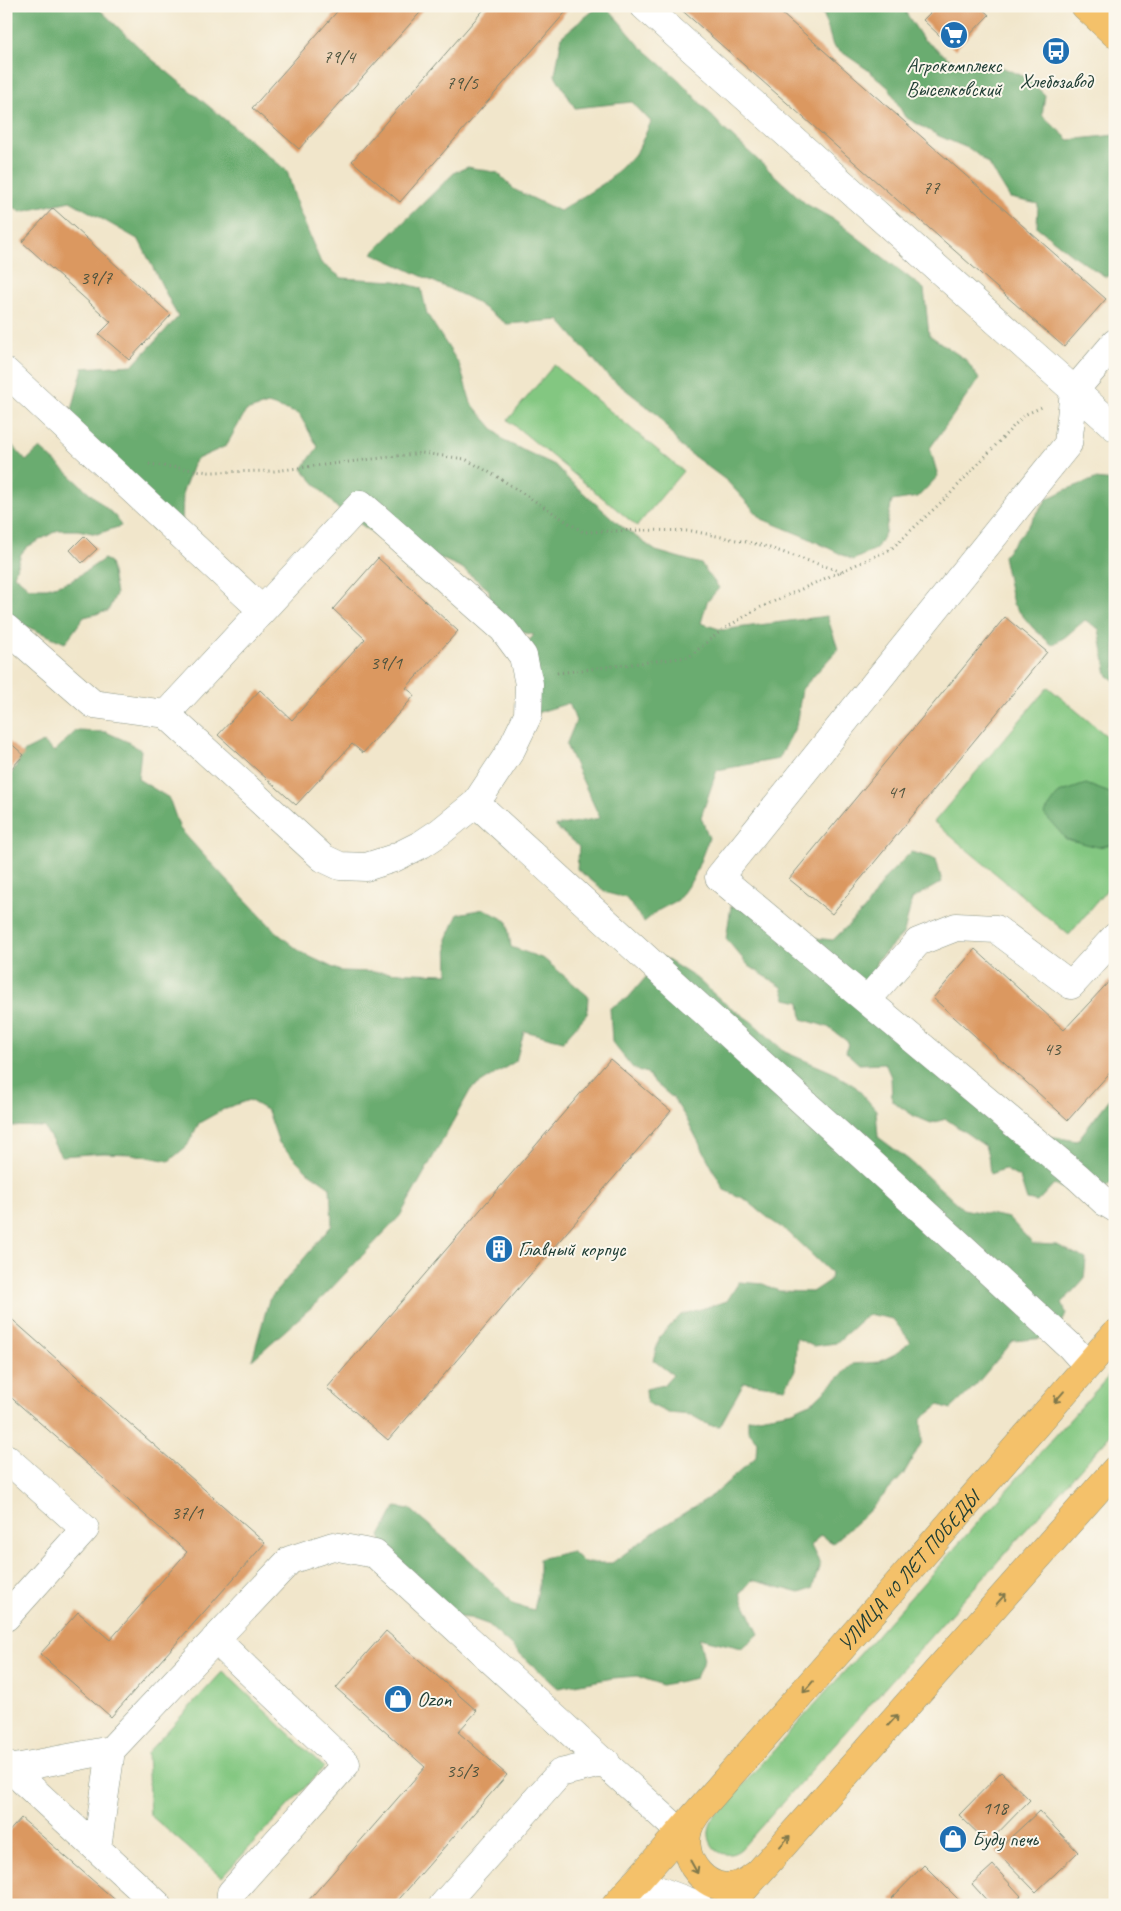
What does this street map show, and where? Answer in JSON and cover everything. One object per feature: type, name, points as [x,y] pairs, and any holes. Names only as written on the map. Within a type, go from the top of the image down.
[{"type":"main road","points":[[1084,6],[1115,34]]},
{"type":"main road","name":"УЛИЦА 40 ЛЕТ ПОБЕДЫ","points":[[616,1905],[1115,1334]]},
{"type":"main road","name":"УЛИЦА 40 ЛЕТ ПОБЕДЫ","points":[[730,1905],[1115,1470]]},
{"type":"main road","name":"УЛИЦА 40 ЛЕТ ПОБЕДЫ","points":[[702,1807],[693,1819],[687,1833],[687,1848],[691,1863],[698,1875],[710,1885],[735,1888],[745,1884],[760,1870]]},
{"type":"street","points":[[644,6],[1115,427]]},
{"type":"street","points":[[1115,343],[1074,391],[1068,444],[719,877],[1070,1171],[1104,1202],[1115,1208]]},
{"type":"street","points":[[6,372],[262,610]]},
{"type":"street","points":[[6,628],[93,704],[166,714],[323,858],[340,866],[366,867],[394,858],[422,844],[476,803],[512,750],[528,715],[529,684],[523,656],[503,629],[361,504],[166,714]]},
{"type":"street","points":[[476,803],[970,1254],[1070,1346],[1087,1365]]},
{"type":"street","points":[[867,1000],[918,942],[956,927],[996,929],[1071,985],[1115,937]]},
{"type":"street","points":[[6,1458],[85,1529],[6,1617]]},
{"type":"street","points":[[97,1848],[111,1750],[290,1560],[333,1546],[375,1554],[606,1762],[680,1832]]},
{"type":"street","points":[[215,1639],[346,1764],[231,1893],[230,1905]]},
{"type":"street","points":[[8,1767],[111,1750]]},
{"type":"street","points":[[443,1905],[560,1773],[606,1762]]},
{"type":"street","points":[[8,1767],[158,1905]]},
{"type":"street","points":[[636,1882],[698,1905]]},
{"type":"path","points":[[528,676],[689,657],[722,630],[759,608],[891,549],[948,495],[1024,415],[1074,391]]},
{"type":"path","points":[[142,462],[209,472],[274,471],[422,453],[465,458],[583,532],[692,531],[761,545],[842,572]]},
{"type":"green space","points":[[6,6],[96,6],[148,56],[287,171],[298,208],[321,263],[342,278],[395,281],[421,288],[427,314],[459,364],[471,403],[504,441],[555,465],[570,481],[621,526],[656,551],[701,564],[719,588],[707,602],[701,623],[722,630],[827,616],[838,649],[802,689],[796,726],[779,759],[717,770],[701,817],[709,838],[694,877],[678,900],[659,910],[644,922],[626,898],[607,893],[577,869],[579,847],[555,826],[600,818],[566,745],[576,721],[569,703],[530,715],[515,655],[534,635],[491,625],[489,590],[462,568],[413,546],[378,536],[338,509],[302,469],[318,447],[299,414],[268,404],[246,411],[226,446],[195,460],[183,491],[182,528],[154,530],[70,439],[72,410],[83,368],[133,365],[178,317],[139,240],[70,201],[21,212],[6,203]]},
{"type":"green space","points":[[599,6],[606,6],[640,46],[679,80],[725,130],[806,204],[835,220],[924,289],[929,335],[966,360],[979,379],[930,448],[938,476],[918,497],[892,501],[885,533],[876,549],[853,560],[808,538],[762,519],[727,481],[680,446],[658,415],[608,376],[559,320],[507,324],[471,299],[372,253],[455,172],[468,167],[498,173],[515,190],[560,211],[606,182],[636,154],[651,122],[632,102],[575,108],[555,75],[562,36]]},
{"type":"green space","points":[[811,6],[909,6],[906,13],[923,39],[961,68],[992,63],[1025,77],[1045,95],[1042,115],[1069,140],[1115,135],[1115,273],[1106,277],[1075,257],[1037,227],[1038,204],[1010,198],[989,164],[970,149],[939,136],[905,117],[889,88],[868,70],[833,46],[824,15]]},
{"type":"green space","points":[[554,365],[683,471],[637,526],[508,420]]},
{"type":"green space","points":[[6,435],[26,461],[40,448],[115,516],[121,526],[97,534],[78,530],[58,530],[27,547],[21,554],[14,575],[29,588],[47,588],[71,581],[104,559],[110,562],[116,594],[108,611],[84,617],[65,643],[21,624],[6,609]]},
{"type":"green space","points":[[1095,479],[1115,481],[1115,681],[1107,675],[1099,629],[1085,620],[1052,645],[1033,628],[1013,604],[1003,556],[1047,499]]},
{"type":"green space","points":[[1048,687],[1115,743],[1115,880],[1069,935],[934,822]]},
{"type":"green space","points":[[76,731],[106,732],[141,750],[138,779],[169,798],[180,829],[277,933],[302,953],[340,971],[448,974],[447,939],[458,914],[484,909],[507,921],[511,947],[544,959],[588,996],[587,1014],[563,1041],[524,1031],[516,1061],[471,1089],[400,1216],[324,1296],[252,1360],[269,1300],[332,1225],[330,1187],[307,1171],[279,1143],[268,1111],[249,1100],[226,1108],[199,1123],[187,1146],[169,1161],[132,1154],[104,1153],[61,1156],[44,1127],[12,1126],[6,1122],[6,783],[25,751],[43,742],[54,752]]},
{"type":"green space","points":[[1086,784],[1115,796],[1115,844],[1098,847],[1066,839],[1044,814],[1059,793]]},
{"type":"green space","points":[[911,852],[936,859],[942,882],[912,899],[904,933],[876,962],[883,1009],[1042,1135],[1077,1141],[1115,1092],[1115,1180],[1105,1188],[1074,1194],[1054,1184],[1037,1202],[1027,1200],[1020,1178],[1004,1169],[990,1174],[985,1146],[946,1119],[931,1123],[914,1116],[892,1101],[891,1077],[885,1063],[859,1064],[846,1052],[848,1042],[828,1027],[802,1019],[800,1002],[786,999],[782,987],[749,966],[726,939],[731,906],[770,918],[796,936],[833,940],[865,909],[885,878]]},
{"type":"green space","points":[[663,957],[696,978],[723,1002],[752,1022],[785,1052],[832,1072],[856,1087],[876,1110],[878,1137],[909,1160],[963,1209],[1009,1218],[1033,1244],[1057,1245],[1086,1259],[1084,1279],[1062,1303],[1066,1313],[1055,1339],[1013,1341],[974,1387],[951,1409],[939,1405],[921,1419],[922,1442],[903,1475],[866,1514],[833,1543],[820,1535],[811,1546],[820,1564],[812,1589],[800,1593],[752,1580],[740,1594],[759,1634],[742,1648],[699,1638],[704,1659],[696,1678],[662,1685],[637,1676],[613,1678],[558,1688],[487,1624],[470,1618],[437,1616],[394,1575],[380,1536],[396,1507],[410,1509],[472,1562],[515,1605],[534,1610],[539,1586],[539,1559],[572,1551],[584,1563],[612,1563],[657,1530],[713,1495],[756,1457],[757,1441],[748,1430],[748,1419],[793,1411],[814,1401],[853,1364],[879,1362],[899,1352],[910,1341],[893,1319],[868,1314],[836,1343],[813,1346],[796,1338],[795,1370],[785,1388],[744,1382],[720,1426],[709,1425],[691,1415],[668,1413],[647,1403],[646,1389],[664,1385],[673,1375],[653,1360],[660,1336],[681,1315],[727,1301],[739,1282],[763,1284],[779,1291],[812,1292],[830,1280],[831,1273],[788,1232],[745,1199],[724,1190],[686,1118],[673,1098],[655,1083],[647,1073],[633,1068],[612,1042],[610,1008],[629,997]]},
{"type":"green space","points":[[1115,1369],[1115,1430],[741,1849],[726,1854],[719,1852],[710,1840],[709,1832],[716,1815]]},
{"type":"green space","points":[[223,1671],[324,1767],[222,1877],[150,1815],[147,1753]]},
{"type":"building","points":[[342,6],[426,6],[299,149],[252,108]]},
{"type":"building","points":[[487,6],[571,6],[400,202],[352,161]]},
{"type":"building","points":[[677,6],[773,6],[1106,299],[1064,347]]},
{"type":"building","name":"Агрокомплекс Выселковский","points":[[937,6],[979,6],[989,15],[955,50],[923,20]]},
{"type":"building","points":[[53,208],[171,315],[129,360],[99,334],[111,322],[22,242]]},
{"type":"building","points":[[84,536],[97,549],[82,563],[70,550]]},
{"type":"building","points":[[378,558],[458,631],[406,688],[415,695],[363,753],[352,744],[296,805],[218,735],[260,690],[292,720],[365,639],[333,609]]},
{"type":"building","points":[[1005,617],[1047,652],[832,914],[789,879]]},
{"type":"building","points":[[6,739],[24,755],[6,774]]},
{"type":"building","points":[[975,949],[1064,1030],[1115,975],[1115,1067],[1068,1120],[933,998]]},
{"type":"building","name":"Главный корпус","points":[[610,1059],[671,1111],[388,1440],[327,1388]]},
{"type":"building","points":[[6,1314],[265,1543],[111,1717],[40,1654],[78,1612],[110,1640],[187,1552],[6,1393]]},
{"type":"building","points":[[386,1631],[477,1711],[458,1732],[507,1775],[394,1905],[310,1905],[307,1902],[425,1767],[336,1688]]},
{"type":"building","points":[[1001,1772],[1030,1800],[988,1843],[959,1815]]},
{"type":"building","points":[[1039,1811],[1078,1852],[1036,1892],[996,1851]]},
{"type":"building","points":[[21,1818],[121,1905],[14,1905],[6,1898],[6,1835]]},
{"type":"building","points":[[924,1865],[964,1905],[897,1905],[891,1899]]},
{"type":"building","points":[[993,1865],[1021,1896],[1012,1905],[991,1905],[972,1884]]},
{"type":"place","name":"Агрокомплекс Выселковский","points":[[954,35]]},
{"type":"place","name":"Хлебозавод","points":[[1056,51]]},
{"type":"place","name":"Главный корпус","points":[[499,1249]]},
{"type":"place","name":"Ozon","points":[[398,1699]]},
{"type":"place","name":"Буду печь","points":[[953,1839]]}]
